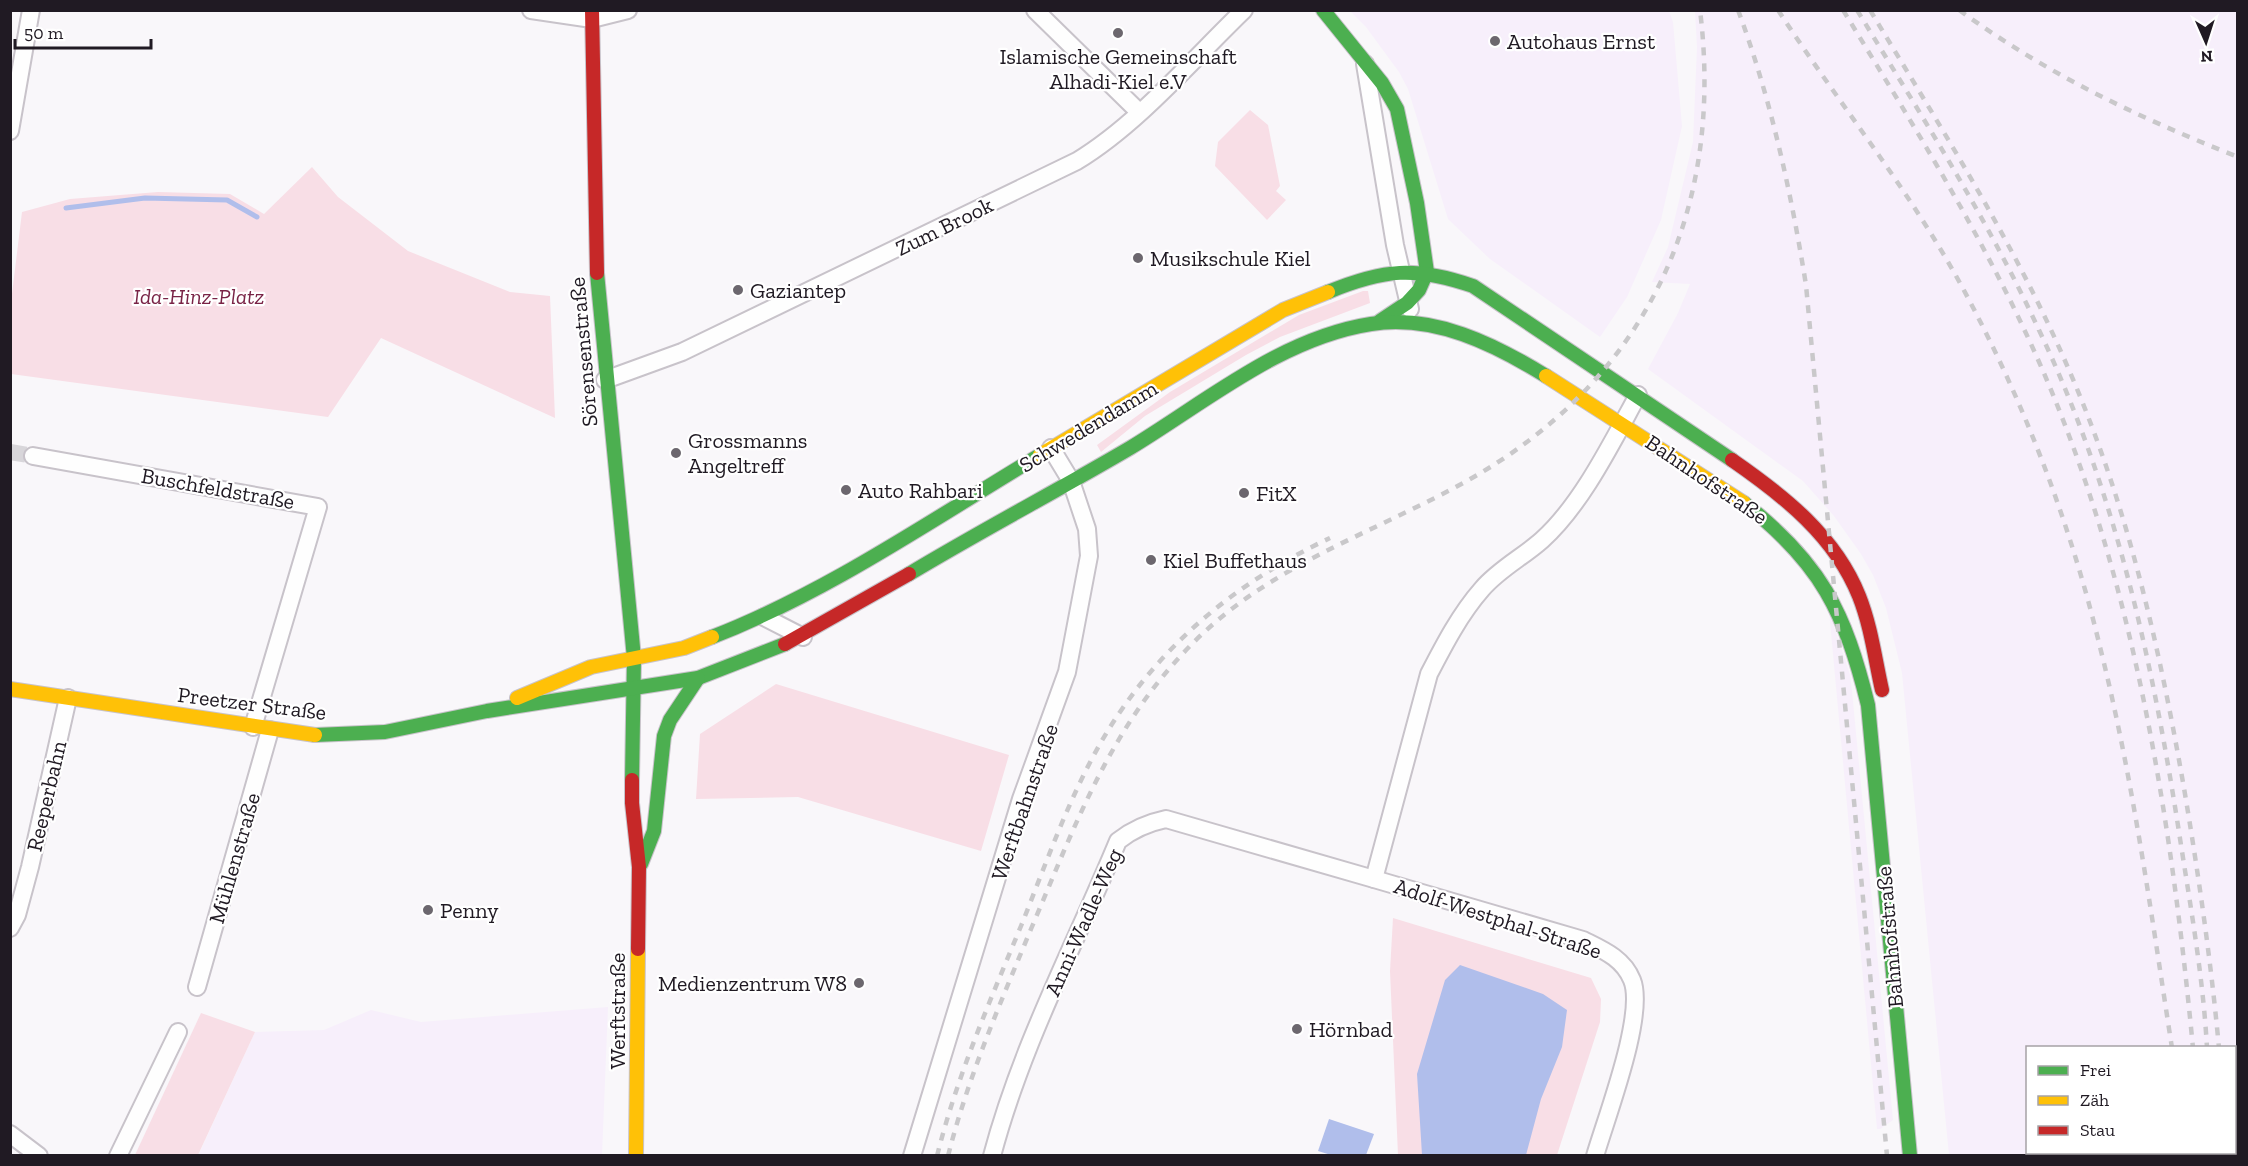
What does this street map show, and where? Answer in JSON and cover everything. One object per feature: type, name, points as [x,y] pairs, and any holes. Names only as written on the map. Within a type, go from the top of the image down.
[{"type":"main road","points":[[1323,10],[1382,83],[1397,109],[1420,223],[1426,272],[1419,290],[1407,303],[1380,321]]},
{"type":"main road","name":"Sörensenstraße","points":[[592,15],[597,284],[634,658],[647,696]]},
{"type":"main road","name":"Schwedendamm","points":[[634,658],[684,648],[764,617],[807,595],[1283,310],[1332,291],[1400,272],[1426,272]]},
{"type":"main road","name":"Bahnhofstraße","points":[[1426,272],[1473,286],[1769,485],[1807,517],[1832,548],[1858,593],[1869,630],[1884,708]]},
{"type":"main road","name":"Schwedendamm","points":[[647,696],[726,670],[803,637],[1148,436],[1264,362],[1325,337],[1380,321],[1421,324]]},
{"type":"main road","name":"Bahnhofstraße","points":[[1421,324],[1467,334],[1495,345],[1748,503],[1793,542],[1827,589],[1852,638],[1868,705],[1910,1155]]},
{"type":"main road","name":"Preetzer Straße","points":[[488,711],[591,667],[634,658]]},
{"type":"main road","name":"Werftstraße","points":[[639,867],[654,831],[664,736],[670,720],[699,678]]},
{"type":"main road","name":"Preetzer Straße","points":[[10,689],[319,736],[385,732],[488,711],[647,696]]},
{"type":"main road","name":"Werftstraße","points":[[647,696],[664,736]]},
{"type":"main road","name":"Werftstraße","points":[[636,1155],[639,1002],[636,910],[639,867],[632,804],[647,696]]},
{"type":"street","points":[[10,131],[31,10]]},
{"type":"street","points":[[531,10],[592,15],[628,10]]},
{"type":"street","points":[[1035,10],[1139,112]]},
{"type":"street","name":"Zum Brook","points":[[605,380],[682,352],[1095,150],[1139,112],[1244,10]]},
{"type":"street","points":[[1365,63],[1400,272],[1407,303],[1421,324]]},
{"type":"street","name":"Adolf-Westphal-Straße","points":[[1595,1155],[1632,1030],[1635,1005],[1633,981],[1615,956],[1583,940],[1374,879],[1429,674],[1439,654],[1458,622],[1483,588],[1542,540],[1574,503],[1638,395]]},
{"type":"street","name":"Werftbahnstraße","points":[[912,1155],[1021,800],[1067,672],[1089,556],[1087,529],[1071,481],[1051,448]]},
{"type":"street","name":"Buschfeldstraße","points":[[33,456],[274,497],[318,507],[253,727]]},
{"type":"street","points":[[764,617],[803,637]]},
{"type":"street","name":"Reeperbahn","points":[[10,928],[17,915],[30,867],[68,698]]},
{"type":"street","name":"Mühlenstraße","points":[[197,987],[270,730]]},
{"type":"street","name":"Anni-Wadle-Weg","points":[[992,1155],[1004,1113],[1040,1019],[1118,841],[1128,833],[1146,823],[1166,819],[1374,879]]},
{"type":"street","points":[[118,1155],[178,1032]]},
{"type":"street","points":[[10,1134],[39,1155]]},
{"type":"shaded area","points":[[1350,11],[1669,11],[1673,22],[1682,126],[1661,220],[1627,297],[1600,337],[1490,259],[1448,219],[1408,89],[1399,72],[1366,27]]},
{"type":"shaded area","points":[[1695,11],[2237,11],[2237,1155],[1949,1155],[1902,673],[1886,608],[1873,575],[1861,554],[1834,516],[1803,481],[1648,369],[1678,313],[1690,284],[1652,282],[1668,247],[1693,142],[1697,47]]},
{"type":"shaded area","points":[[1829,611],[1850,675],[1852,691],[1893,1120],[1880,1129],[1877,1129]]},
{"type":"shaded area","points":[[608,1007],[602,1155],[198,1156],[255,1032],[324,1030],[371,1010],[421,1022]]},
{"type":"green space","points":[[1250,110],[1268,125],[1280,186],[1276,191],[1286,200],[1267,220],[1215,166],[1218,142]]},
{"type":"green space","name":"Ida-Hinz-Platz","points":[[312,167],[338,197],[408,251],[510,292],[550,296],[555,418],[381,338],[328,417],[11,374],[11,302],[22,212],[70,199],[158,192],[230,194],[264,214]]},
{"type":"green space","points":[[1368,291],[1370,303],[1280,337],[1246,355],[1145,416],[1101,452],[1097,445],[1170,392],[1299,315]]},
{"type":"green space","points":[[776,684],[1009,755],[981,851],[798,797],[696,799],[700,734]]},
{"type":"green space","points":[[1393,918],[1591,978],[1601,999],[1600,1022],[1557,1155],[1398,1155],[1390,971]]},
{"type":"green space","points":[[201,1013],[255,1032],[198,1155],[135,1155]]},
{"type":"water","points":[[1460,965],[1543,994],[1567,1010],[1562,1047],[1541,1099],[1526,1155],[1422,1155],[1417,1074],[1445,980]]},
{"type":"water","points":[[1329,1119],[1374,1134],[1366,1155],[1331,1155],[1318,1151]]},
{"type":"waterway","points":[[66,208],[145,198],[227,200],[257,217]]},
{"type":"tunnel","points":[[10,452],[33,456]]},
{"type":"railway","points":[[948,1156],[985,1041],[1080,815],[1116,744],[1138,709],[1163,677],[1191,645],[1221,617],[1287,572],[1465,482],[1528,441],[1581,395],[1625,342],[1659,285],[1684,222],[1699,155],[1704,84],[1700,10]]},
{"type":"railway","points":[[1738,10],[1779,146],[1806,285],[1887,1156]]},
{"type":"railway","points":[[1778,10],[1901,187],[1947,260],[1989,339],[2028,424],[2045,468],[2075,557],[2112,696],[2140,846],[2172,1046]]},
{"type":"railway","points":[[1843,10],[1975,232],[2022,324],[2075,452],[2102,534],[2125,618],[2144,703],[2173,875],[2193,1046]]},
{"type":"railway","points":[[1857,10],[1952,167],[2019,288],[2066,390],[2110,513],[2143,639],[2168,767],[2196,940],[2207,1046]]},
{"type":"railway","points":[[1870,10],[1976,187],[2025,277],[2069,370],[2108,473],[2140,579],[2165,686],[2200,889],[2219,1046]]},
{"type":"railway","points":[[1959,10],[2026,55],[2128,110],[2238,157]]},
{"type":"railway","points":[[937,1156],[954,1097],[986,1011],[1065,816],[1104,737],[1141,684],[1187,633],[1240,590],[1269,571],[1330,538]]},
{"type":"traffic: fast","points":[[1323,10],[1382,83],[1397,109],[1417,203],[1427,272],[1419,290],[1407,303],[1380,321]]},
{"type":"traffic: fast","points":[[597,273],[634,658],[632,780]]},
{"type":"traffic: fast","points":[[1328,292],[1366,279],[1400,273],[1434,275],[1473,286],[1732,460]]},
{"type":"traffic: fast","points":[[909,574],[1130,448],[1275,357],[1338,331],[1371,324],[1418,323],[1463,334],[1506,353],[1546,376]]},
{"type":"traffic: fast","points":[[712,637],[755,619],[839,577],[1040,455]]},
{"type":"traffic: fast","points":[[1744,503],[1793,547],[1826,592],[1850,643],[1868,705],[1910,1156]]},
{"type":"traffic: fast","points":[[315,735],[385,732],[487,711],[698,678],[785,644]]},
{"type":"traffic: fast","points":[[641,864],[654,831],[664,736],[670,720],[698,678]]},
{"type":"traffic: slow","points":[[1040,455],[1283,310],[1328,292]]},
{"type":"traffic: slow","points":[[1546,376],[1744,503]]},
{"type":"traffic: slow","points":[[517,698],[591,667],[684,648],[712,637]]},
{"type":"traffic: slow","points":[[10,689],[315,735]]},
{"type":"traffic: slow","points":[[636,1156],[638,949]]},
{"type":"traffic: jam","points":[[592,10],[597,273]]},
{"type":"traffic: jam","points":[[1732,460],[1789,503],[1822,536],[1836,554],[1849,574],[1863,607],[1882,690]]},
{"type":"traffic: jam","points":[[785,644],[909,574]]},
{"type":"traffic: jam","points":[[632,780],[632,803],[639,867],[638,949]]},
{"type":"place","name":"Islamische Gemeinschaft Alhadi-Kiel e.V","points":[[1118,33]]},
{"type":"place","name":"Autohaus Ernst","points":[[1495,41]]},
{"type":"place","name":"Musikschule Kiel","points":[[1138,258]]},
{"type":"place","name":"Gaziantep","points":[[738,290]]},
{"type":"place","name":"Grossmanns Angeltreff","points":[[676,453]]},
{"type":"place","name":"Auto Rahbari","points":[[846,490]]},
{"type":"place","name":"FitX","points":[[1244,493]]},
{"type":"place","name":"Kiel Buffethaus","points":[[1151,560]]},
{"type":"place","name":"Penny","points":[[428,910]]},
{"type":"place","name":"Medienzentrum W8","points":[[859,983]]},
{"type":"place","name":"Hörnbad","points":[[1297,1029]]}]
